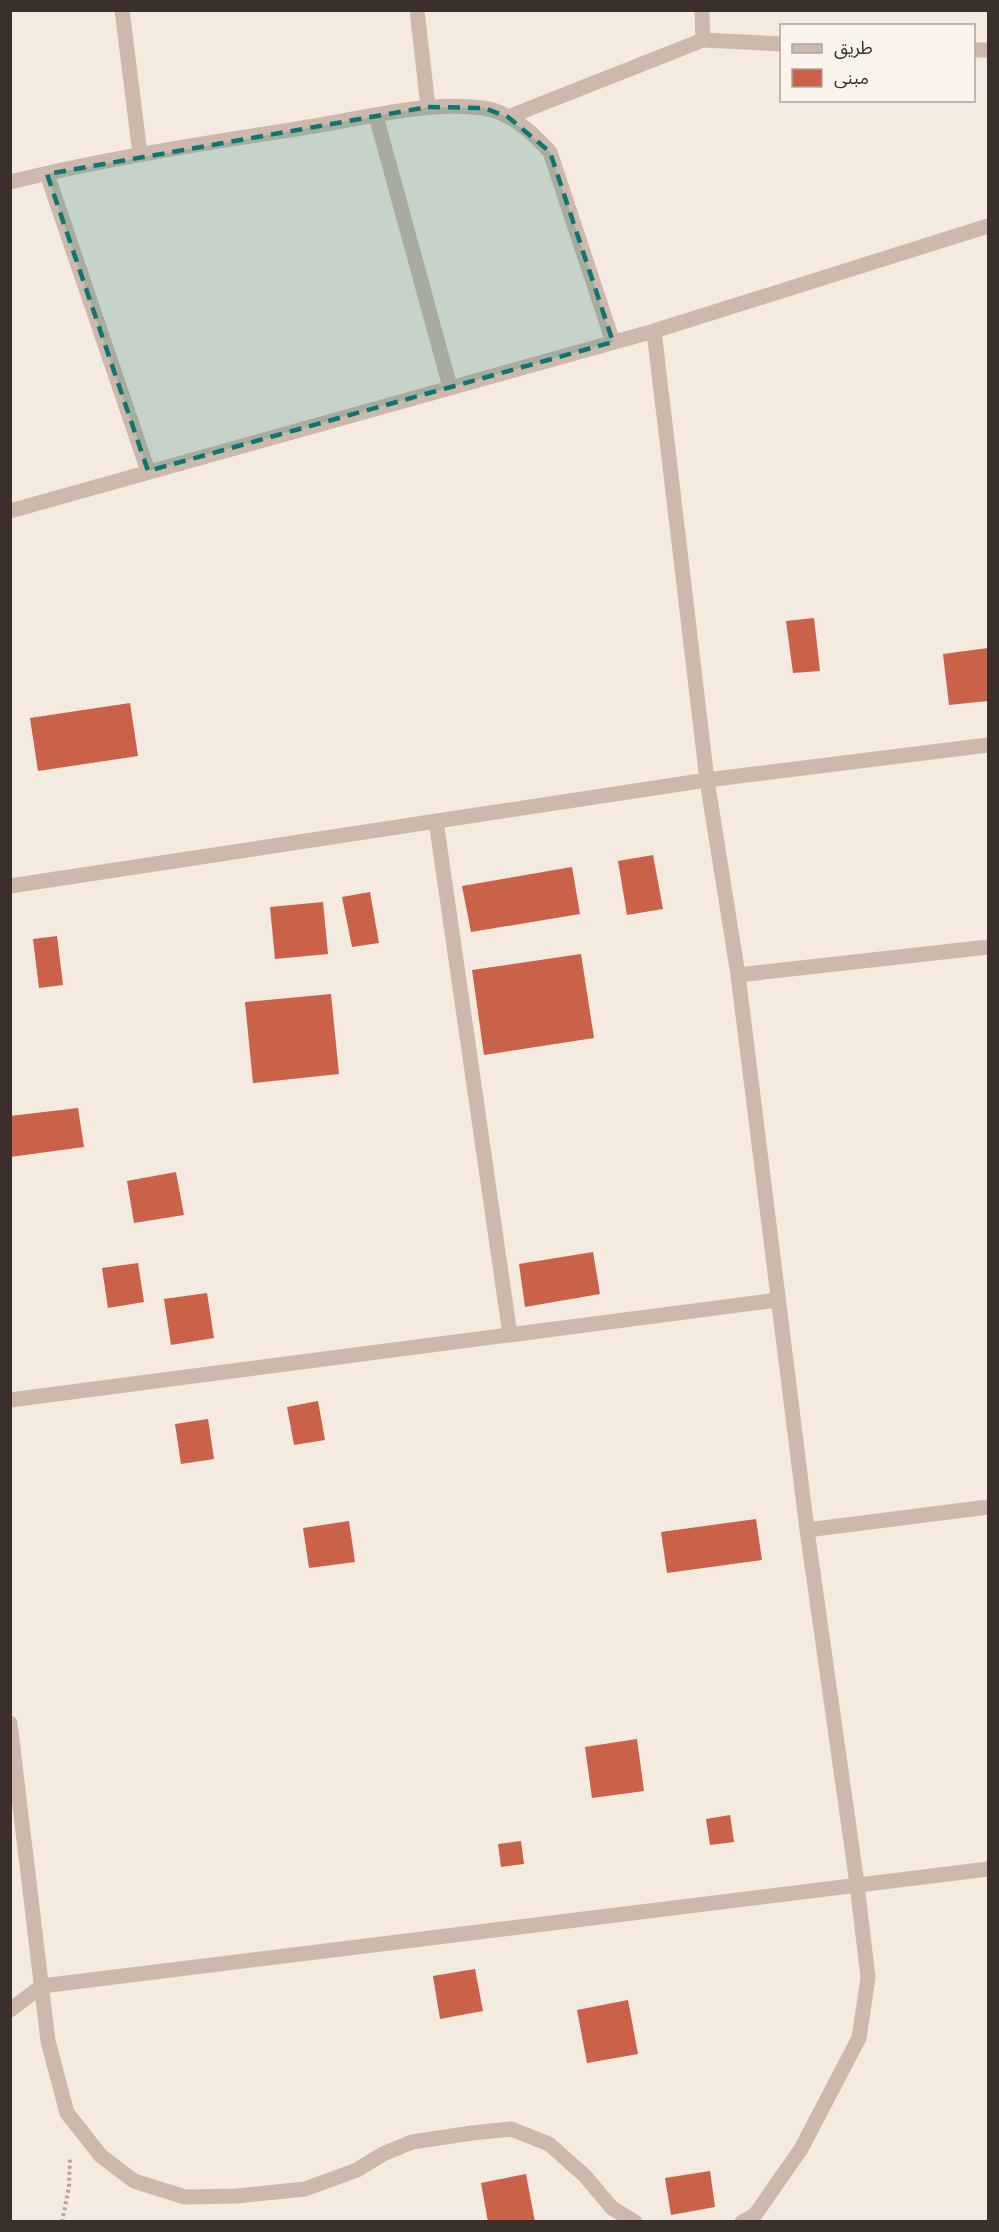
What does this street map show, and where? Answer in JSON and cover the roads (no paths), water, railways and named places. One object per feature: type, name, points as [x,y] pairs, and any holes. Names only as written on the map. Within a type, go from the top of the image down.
[{"type":"street","points":[[122,10],[140,154]]},
{"type":"street","points":[[417,10],[428,107]]},
{"type":"street","points":[[702,10],[703,40]]},
{"type":"street","points":[[508,117],[703,40],[780,44]]},
{"type":"street","points":[[10,182],[140,154],[428,107],[484,108],[508,117],[532,132],[550,152],[613,342]]},
{"type":"street","points":[[376,116],[450,387]]},
{"type":"street","points":[[47,174],[148,471]]},
{"type":"street","points":[[10,511],[654,331],[988,226]]},
{"type":"street","points":[[654,331],[707,780],[738,975],[777,1300],[868,1978],[859,2038],[801,2149],[755,2215],[742,2222]]},
{"type":"street","points":[[10,886],[707,780],[988,745]]},
{"type":"street","points":[[436,821],[510,1335]]},
{"type":"street","points":[[738,975],[988,947]]},
{"type":"street","points":[[10,1400],[777,1300]]},
{"type":"street","points":[[807,1530],[988,1507]]},
{"type":"street","points":[[10,1723],[48,2041],[67,2113],[101,2156],[134,2181],[185,2197],[237,2196],[305,2189],[357,2170],[383,2154],[412,2142],[511,2129],[549,2144],[585,2176],[612,2208],[634,2222]]},
{"type":"street","points":[[10,2010],[42,1986],[988,1869]]}]
